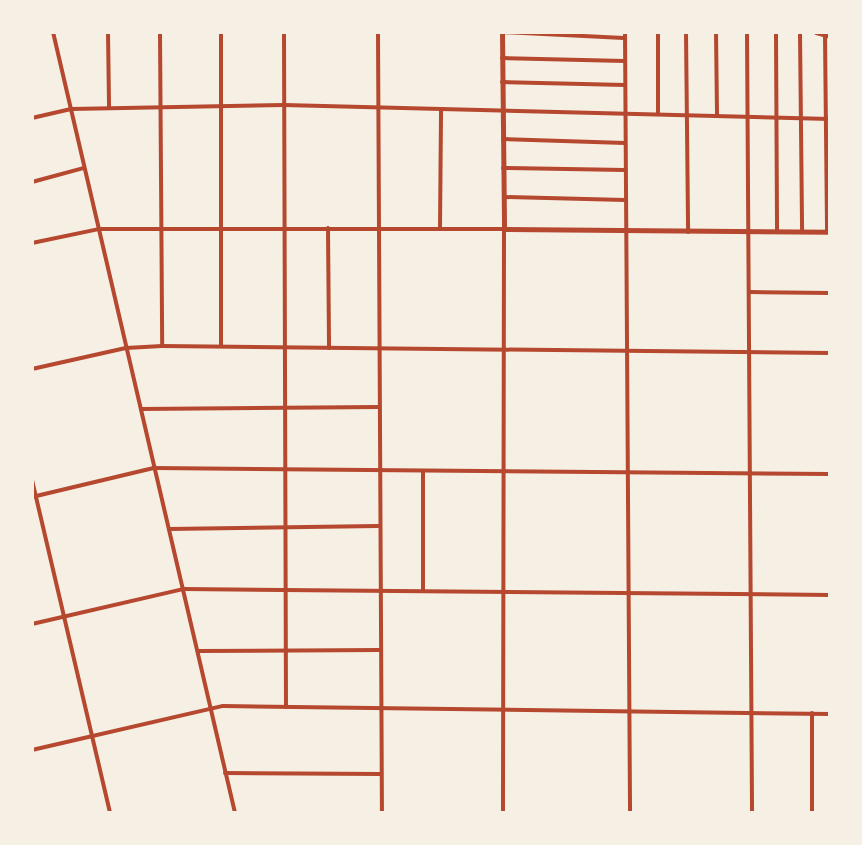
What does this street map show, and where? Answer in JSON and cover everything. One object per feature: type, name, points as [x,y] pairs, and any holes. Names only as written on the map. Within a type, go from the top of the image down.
[{"type":"street","points":[[53,32],[235,813]]},
{"type":"street","points":[[108,32],[109,108]]},
{"type":"street","points":[[160,32],[162,346]]},
{"type":"street","points":[[221,32],[221,346]]},
{"type":"street","points":[[284,32],[286,707]]},
{"type":"street","points":[[378,32],[378,526],[382,813]]},
{"type":"street","points":[[503,813],[505,350],[502,32],[625,35],[630,813]]},
{"type":"street","points":[[658,32],[658,113]]},
{"type":"street","points":[[686,32],[688,232]]},
{"type":"street","points":[[716,32],[717,114]]},
{"type":"street","points":[[747,32],[754,714],[752,813]]},
{"type":"street","points":[[776,32],[777,232]]},
{"type":"street","points":[[800,32],[802,232]]},
{"type":"street","points":[[32,243],[99,229],[163,227],[828,232],[828,35],[816,32]]},
{"type":"street","points":[[502,58],[625,61]]},
{"type":"street","points":[[502,82],[625,85]]},
{"type":"street","points":[[32,118],[71,109],[284,105],[828,119]]},
{"type":"street","points":[[440,229],[441,109]]},
{"type":"street","points":[[503,139],[625,143]]},
{"type":"street","points":[[32,182],[84,168]]},
{"type":"street","points":[[503,168],[625,170]]},
{"type":"street","points":[[504,197],[625,200]]},
{"type":"street","points":[[328,228],[329,348]]},
{"type":"street","points":[[750,292],[830,293]]},
{"type":"street","points":[[32,369],[126,348],[162,346],[830,353]]},
{"type":"street","points":[[141,409],[379,407]]},
{"type":"street","points":[[34,496],[154,468],[830,474]]},
{"type":"street","points":[[423,471],[423,590]]},
{"type":"street","points":[[32,480],[110,813]]},
{"type":"street","points":[[169,529],[378,526]]},
{"type":"street","points":[[32,624],[184,589],[830,595]]},
{"type":"street","points":[[197,651],[379,650]]},
{"type":"street","points":[[32,750],[210,709],[286,707],[830,714]]},
{"type":"street","points":[[812,713],[812,813]]},
{"type":"street","points":[[225,773],[381,774]]}]
